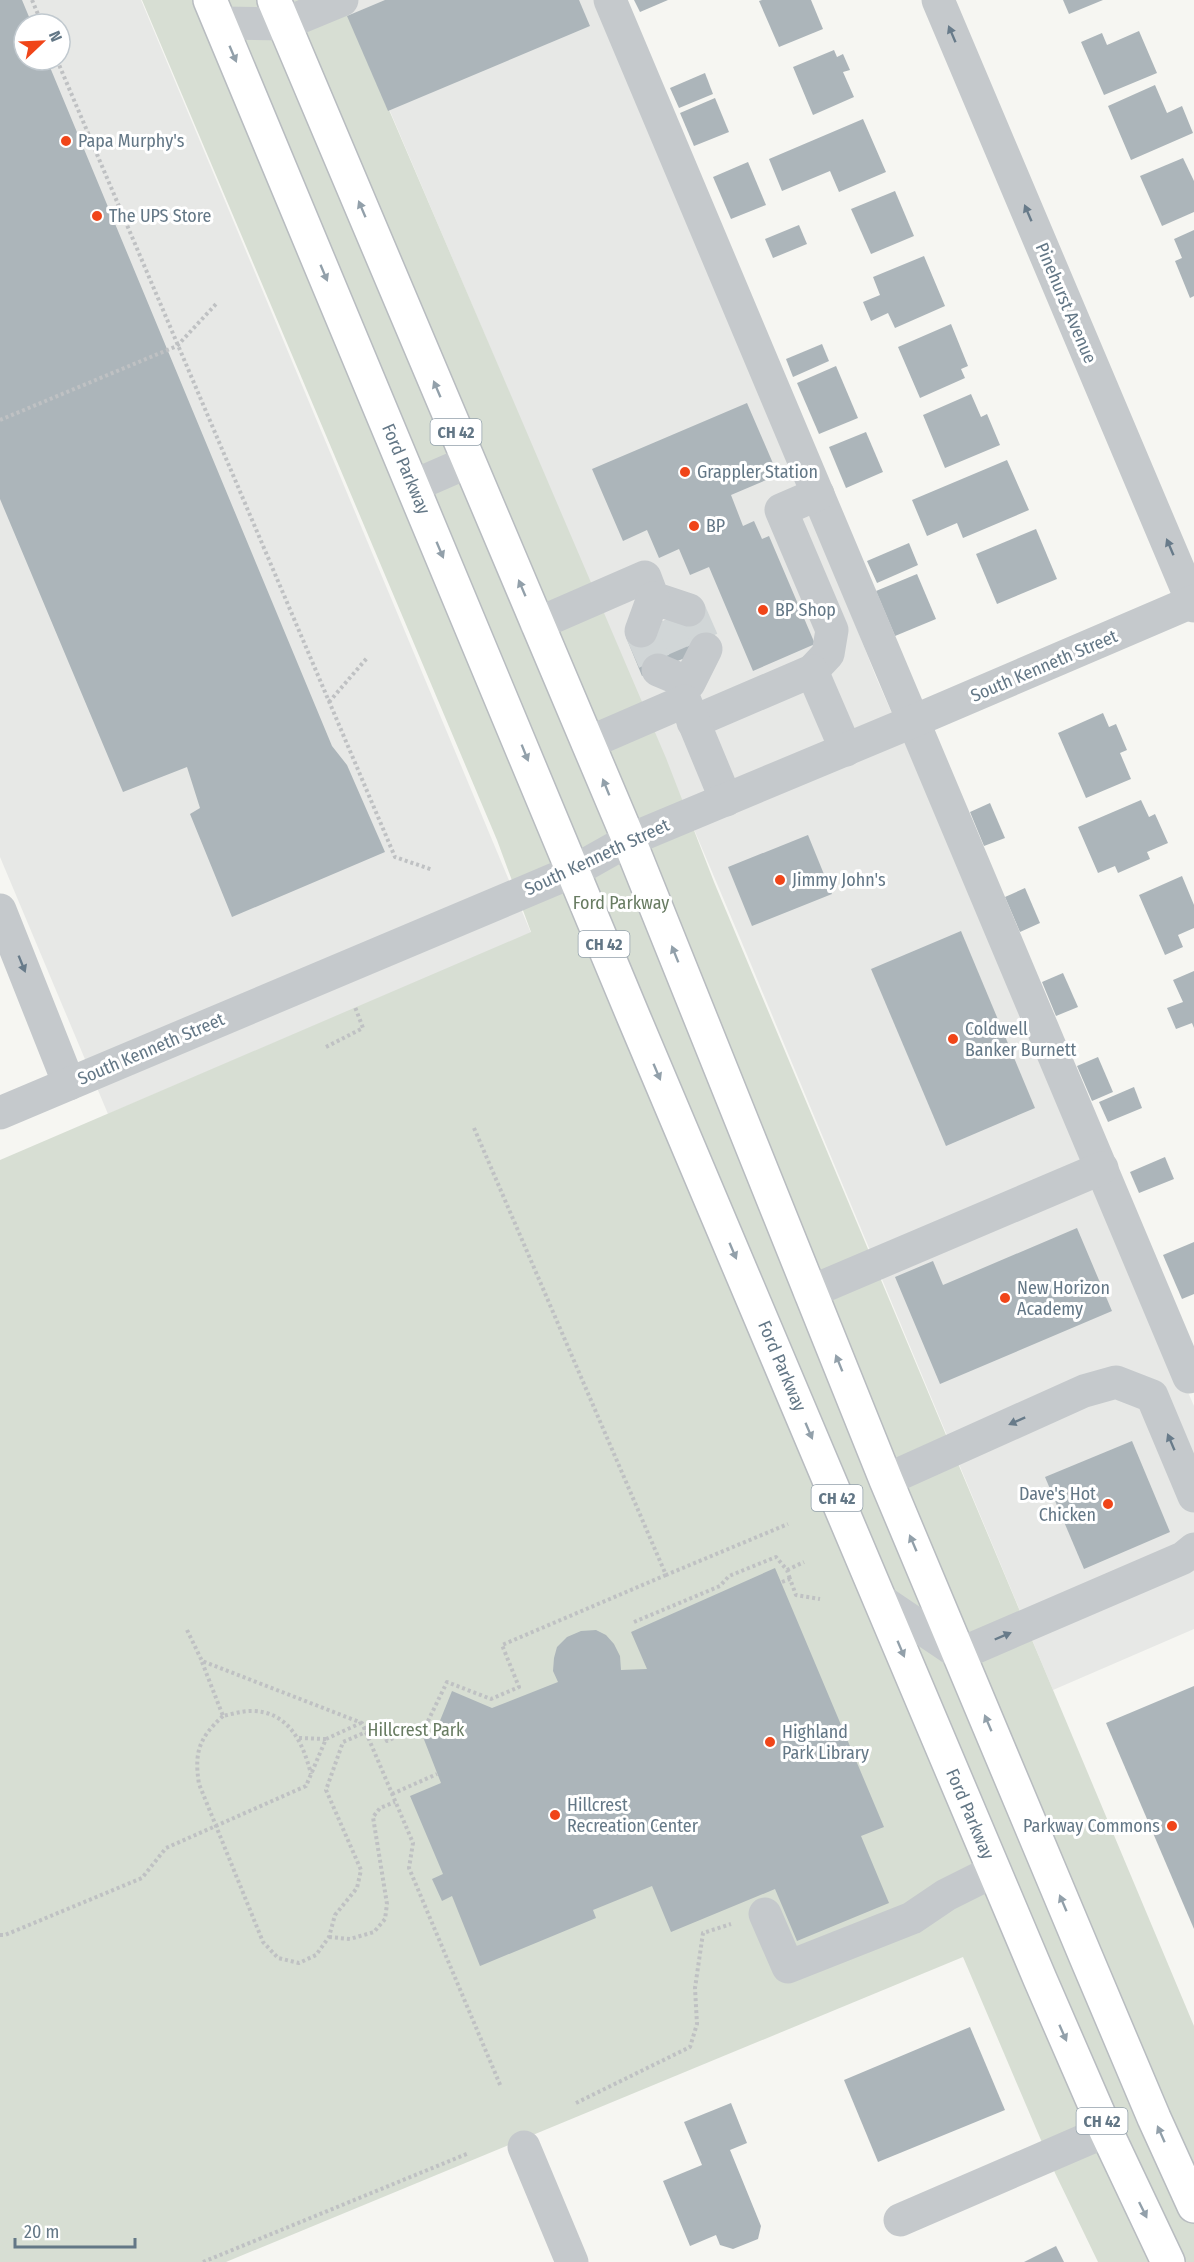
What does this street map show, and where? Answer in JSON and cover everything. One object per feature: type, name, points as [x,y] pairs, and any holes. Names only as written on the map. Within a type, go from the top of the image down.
[{"type":"main road","name":"Ford Parkway","points":[[215,11],[994,1871],[1106,2131],[1168,2262]]},
{"type":"main road","name":"CH 42","points":[[279,12],[629,840],[886,1480],[1117,2032],[1194,2206]]},
{"type":"street","points":[[215,11],[279,12],[342,0]]},
{"type":"street","points":[[610,0],[1189,1377]]},
{"type":"street","name":"Pinehurst Avenue","points":[[938,0],[1193,603]]},
{"type":"street","points":[[413,486],[468,462]]},
{"type":"street","points":[[588,743],[685,681],[812,671],[828,654],[832,630],[781,510],[818,494]]},
{"type":"street","points":[[537,624],[645,577],[662,615]]},
{"type":"street","name":"South Kenneth Street","points":[[0,1113],[574,871],[629,840],[1193,603]]},
{"type":"street","points":[[812,671],[846,750]]},
{"type":"street","points":[[685,681],[726,800]]},
{"type":"street","points":[[0,910],[69,1084]]},
{"type":"street","points":[[810,1292],[1102,1168]]},
{"type":"street","points":[[886,1480],[1084,1391],[1116,1382],[1152,1396],[1194,1496]]},
{"type":"street","points":[[880,1600],[960,1654],[1184,1558],[1194,1549]]},
{"type":"street","points":[[765,1914],[788,1967],[912,1918],[946,1895],[994,1871]]},
{"type":"street","points":[[900,2220],[1106,2131]]},
{"type":"street","points":[[524,2147],[572,2262]]},
{"type":"path","points":[[62,72],[396,856],[433,870]]},
{"type":"path","points":[[0,420],[177,346],[216,304]]},
{"type":"path","points":[[329,702],[367,658]]},
{"type":"path","points":[[326,1047],[363,1028],[355,1007]]},
{"type":"path","points":[[474,1128],[666,1575]]},
{"type":"path","points":[[298,1738],[326,1739],[364,1728],[381,1727],[387,1741],[427,1723],[447,1682],[491,1699],[519,1687],[502,1645],[788,1524]]},
{"type":"path","points":[[634,1622],[720,1586],[729,1576],[776,1557],[787,1570],[796,1595],[820,1599]]},
{"type":"path","points":[[787,1570],[804,1562]]},
{"type":"path","points":[[782,1582],[790,1579]]},
{"type":"path","points":[[188,1630],[223,1716]]},
{"type":"path","points":[[202,1661],[364,1728],[413,1843],[409,1868],[501,2087]]},
{"type":"path","points":[[311,1774],[305,1748],[298,1738],[276,1716],[252,1711],[223,1716],[212,1726],[200,1743],[195,1762],[199,1784],[263,1942],[278,1958],[299,1963],[316,1954],[329,1937],[335,1915],[357,1888],[361,1870],[326,1791],[344,1742],[364,1728]]},
{"type":"path","points":[[0,1935],[5,1935],[142,1878],[166,1848],[306,1786],[326,1739]]},
{"type":"path","points":[[392,1794],[437,1774]]},
{"type":"path","points":[[329,1937],[350,1940],[374,1932],[385,1919],[387,1904],[373,1817],[381,1808],[395,1802]]},
{"type":"path","points":[[576,2103],[690,2048],[698,2025],[695,1988],[703,1933],[765,1914]]},
{"type":"path","points":[[203,2262],[469,2153]]},
{"type":"shaded area","points":[[0,0],[141,0],[531,933],[108,1114],[0,857]]},
{"type":"shaded area","points":[[343,0],[599,0],[766,399],[876,677],[1194,1406],[1194,1629],[1053,1690],[740,938]]},
{"type":"green space","name":"Hillcrest Park","points":[[142,0],[342,0],[666,758],[714,882],[1194,2026],[1194,2262],[1098,2262],[1055,2173],[963,1957],[226,2262],[0,2262],[0,1160],[531,932],[497,840]]},
{"type":"building","points":[[0,0],[22,0],[27,12],[12,12],[12,72],[52,72],[332,746],[347,765],[385,852],[232,917],[190,814],[200,808],[187,767],[123,792],[0,499]]},
{"type":"building","points":[[385,0],[579,0],[590,26],[388,111],[347,16]]},
{"type":"building","points":[[634,0],[668,0],[640,12]]},
{"type":"building","points":[[811,0],[823,29],[779,47],[759,1]]},
{"type":"building","points":[[1063,0],[1103,0],[1069,14]]},
{"type":"building","points":[[1139,31],[1157,73],[1104,95],[1081,42],[1102,33],[1107,45]]},
{"type":"building","points":[[834,50],[837,57],[843,54],[850,70],[843,72],[854,97],[813,115],[793,67]]},
{"type":"building","points":[[705,73],[713,94],[679,108],[670,88]]},
{"type":"building","points":[[1155,85],[1167,113],[1182,106],[1193,133],[1131,160],[1108,106]]},
{"type":"building","points":[[715,98],[729,132],[694,146],[680,113]]},
{"type":"building","points":[[863,119],[886,172],[839,192],[830,171],[782,191],[769,159]]},
{"type":"building","points":[[1183,158],[1194,181],[1194,212],[1162,226],[1140,176]]},
{"type":"building","points":[[748,162],[766,205],[731,219],[713,177]]},
{"type":"building","points":[[895,191],[914,236],[871,254],[851,209]]},
{"type":"building","points":[[799,225],[807,244],[773,258],[765,239]]},
{"type":"building","points":[[1194,230],[1194,296],[1190,298],[1175,261],[1182,258],[1174,239]]},
{"type":"building","points":[[924,256],[945,306],[895,328],[888,313],[871,321],[863,302],[880,295],[873,277]]},
{"type":"building","points":[[951,324],[968,366],[961,369],[965,378],[920,398],[898,347]]},
{"type":"building","points":[[822,344],[829,361],[793,377],[786,359]]},
{"type":"building","points":[[836,366],[858,418],[819,434],[797,383]]},
{"type":"building","points":[[971,394],[981,417],[987,414],[1000,445],[945,468],[923,415]]},
{"type":"building","points":[[747,403],[778,475],[731,495],[743,526],[754,521],[762,539],[769,536],[815,644],[753,671],[709,567],[690,575],[679,549],[659,558],[647,530],[623,541],[592,469]]},
{"type":"building","points":[[866,432],[883,472],[846,488],[829,447]]},
{"type":"building","points":[[1007,460],[1029,510],[963,538],[957,523],[927,536],[912,500]]},
{"type":"building","points":[[1036,529],[1057,579],[997,604],[976,554]]},
{"type":"building","points":[[909,543],[918,565],[877,583],[867,561]]},
{"type":"building","points":[[917,574],[936,619],[895,636],[876,591]]},
{"type":"building","points":[[702,605],[718,644],[642,676],[626,637]]},
{"type":"building","points":[[1103,713],[1109,727],[1116,724],[1127,750],[1120,753],[1131,779],[1086,798],[1058,733]]},
{"type":"building","points":[[1141,800],[1149,817],[1155,814],[1168,843],[1147,852],[1150,859],[1118,873],[1115,866],[1098,873],[1078,827]]},
{"type":"building","points":[[990,803],[1005,838],[984,846],[970,812]]},
{"type":"building","name":"Jimmy John's","points":[[808,835],[832,894],[752,926],[728,867]]},
{"type":"building","points":[[1182,876],[1194,905],[1194,928],[1178,935],[1183,947],[1165,955],[1139,895]]},
{"type":"building","points":[[1025,888],[1040,923],[1020,932],[1005,897]]},
{"type":"building","name":"Coldwell Banker Burnett","points":[[961,931],[1035,1108],[946,1146],[871,969]]},
{"type":"building","points":[[1194,971],[1194,1028],[1192,1023],[1176,1029],[1167,1008],[1183,1002],[1173,980]]},
{"type":"building","points":[[1063,973],[1078,1007],[1056,1016],[1042,982]]},
{"type":"building","points":[[1098,1057],[1113,1092],[1092,1101],[1077,1066]]},
{"type":"building","points":[[1134,1087],[1142,1108],[1108,1122],[1099,1102]]},
{"type":"building","points":[[1165,1157],[1174,1179],[1139,1193],[1130,1172]]},
{"type":"building","name":"New Horizon Academy","points":[[1077,1228],[1112,1311],[940,1384],[895,1277],[933,1261],[943,1285]]},
{"type":"building","points":[[1194,1242],[1194,1294],[1182,1299],[1163,1255]]},
{"type":"building","name":"Dave's Hot Chicken","points":[[1132,1441],[1170,1532],[1084,1569],[1045,1477]]},
{"type":"building","name":"Hillcrest Recreation Center","points":[[775,1568],[884,1827],[861,1836],[889,1903],[797,1941],[775,1889],[671,1932],[652,1886],[593,1910],[596,1918],[480,1966],[452,1896],[442,1901],[432,1879],[443,1874],[410,1796],[441,1783],[423,1737],[435,1733],[452,1691],[492,1708],[558,1682],[553,1671],[557,1647],[567,1637],[581,1631],[596,1630],[606,1635],[620,1656],[621,1670],[647,1669],[631,1632]]},
{"type":"building","name":"Parkway Commons","points":[[1194,1686],[1194,1929],[1106,1723]]},
{"type":"building","points":[[970,2027],[1005,2110],[878,2162],[844,2080]]},
{"type":"building","points":[[731,2103],[747,2143],[730,2150],[761,2226],[758,2239],[733,2249],[720,2245],[716,2235],[690,2246],[663,2181],[702,2165],[684,2122]]},
{"type":"building","points":[[1056,2246],[1064,2262],[1024,2262]]},
{"type":"tunnel","points":[[689,610],[706,649]]},
{"type":"tunnel","points":[[663,621],[680,660]]},
{"type":"tunnel","points":[[641,631],[658,670]]},
{"type":"place","name":"Papa Murphy's","points":[[66,141]]},
{"type":"place","name":"The UPS Store","points":[[97,216]]},
{"type":"place","name":"Grappler Station","points":[[685,472]]},
{"type":"place","name":"BP","points":[[694,526]]},
{"type":"place","name":"BP Shop","points":[[763,610]]},
{"type":"place","name":"Jimmy John's","points":[[780,880]]},
{"type":"place","name":"Coldwell Banker Burnett","points":[[953,1039]]},
{"type":"place","name":"New Horizon Academy","points":[[1005,1298]]},
{"type":"place","name":"Dave's Hot Chicken","points":[[1108,1504]]},
{"type":"place","name":"Highland Park Library","points":[[770,1742]]},
{"type":"place","name":"Hillcrest Recreation Center","points":[[555,1815]]},
{"type":"place","name":"Parkway Commons","points":[[1172,1826]]}]
